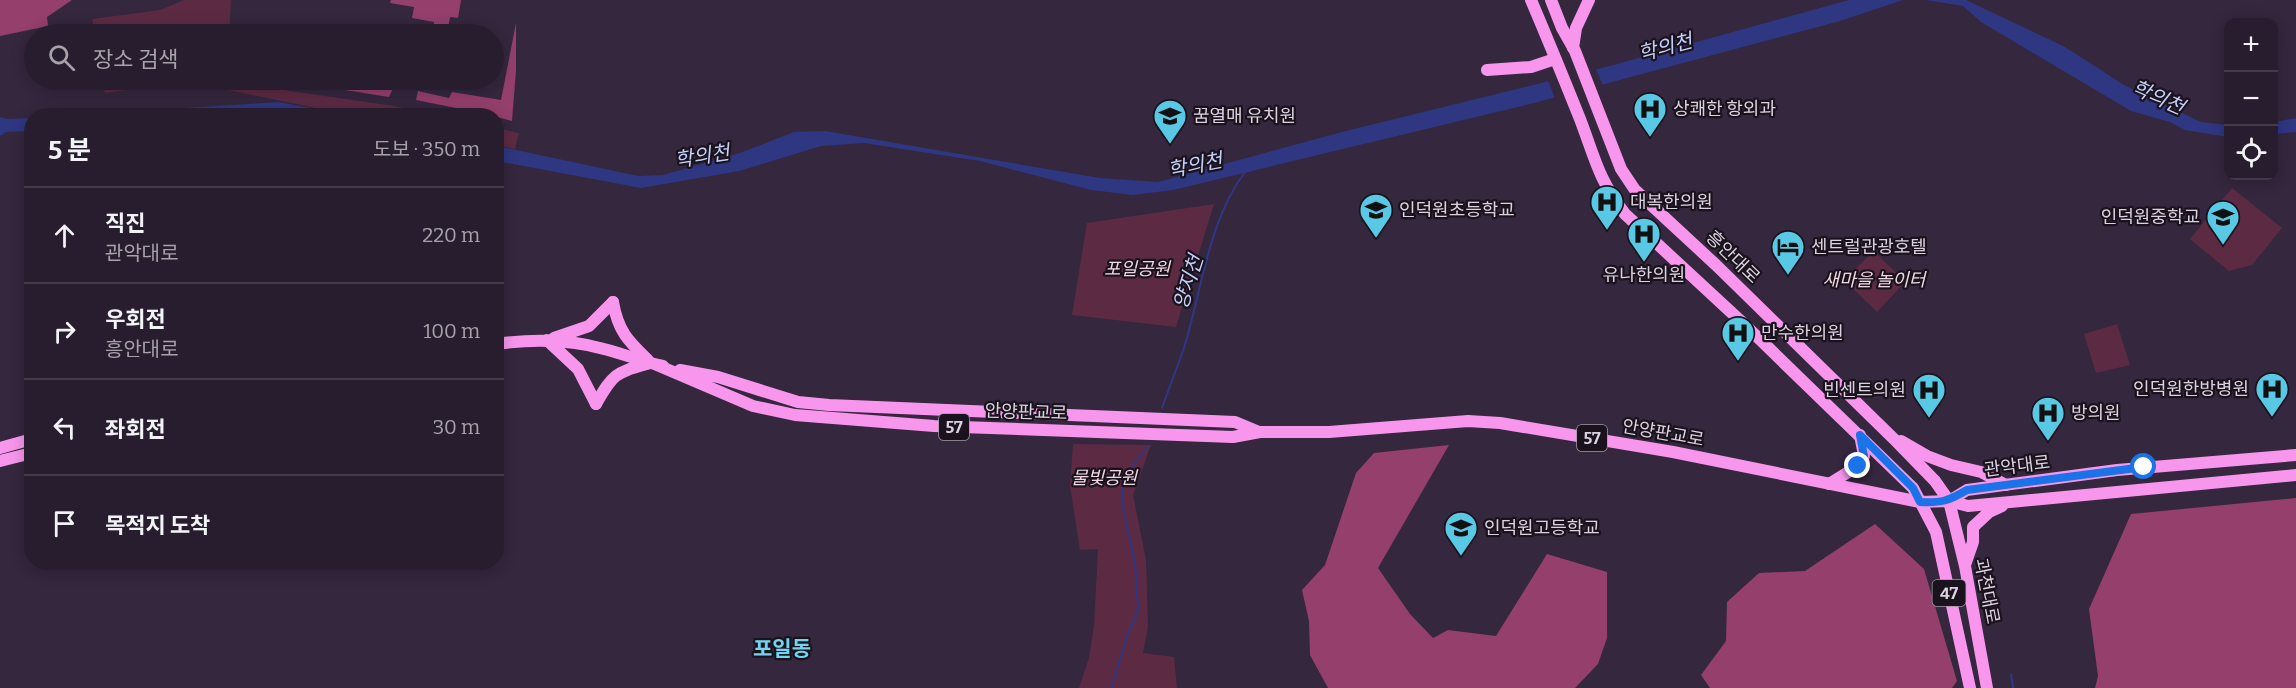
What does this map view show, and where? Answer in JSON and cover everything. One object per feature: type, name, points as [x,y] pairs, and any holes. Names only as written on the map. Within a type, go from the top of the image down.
[{"type":"main road","name":"47","points":[[1531,0],[1580,120],[1599,175],[1610,195],[1625,214],[1860,435],[1913,488],[1920,502]]},
{"type":"main road","name":"흥안대로","points":[[1551,0],[1562,28],[1576,53],[1622,169],[1635,190],[1889,435],[1935,481],[1949,501]]},
{"type":"main road","points":[[1576,53],[1576,28],[1589,0]]},
{"type":"main road","points":[[1487,70],[1531,67],[1556,62]]},
{"type":"main road","points":[[614,302],[620,330],[631,344],[654,364],[617,373],[610,379],[596,404],[578,369],[547,340],[589,326],[614,302]]},
{"type":"main road","name":"안양판교로","points":[[504,343],[559,340],[603,348],[654,364],[753,406],[795,415],[873,423],[1233,437],[1260,432],[1329,432],[1468,421],[1500,423],[1674,452],[1920,502],[1949,501]]},
{"type":"main road","name":"안양판교로","points":[[654,364],[718,377],[808,403],[1234,422],[1260,432]]},
{"type":"main road","points":[[1829,484],[1858,466],[1864,456],[1860,435]]},
{"type":"main road","points":[[1889,435],[1928,456],[1951,465],[1981,472],[2007,485]]},
{"type":"main road","points":[[0,448],[24,441]]},
{"type":"main road","points":[[0,461],[24,455]]},
{"type":"main road","name":"관악대로","points":[[1949,501],[1967,490],[2117,470],[2296,455]]},
{"type":"main road","name":"관악대로","points":[[1949,501],[1968,506],[2296,475]]},
{"type":"main road","name":"과천대로","points":[[1949,501],[1965,566],[1987,688]]},
{"type":"main road","name":"과천대로","points":[[1920,502],[1936,532],[1970,688]]},
{"type":"main road","points":[[1965,566],[1973,542],[1973,527],[1989,512],[2009,502]]},
{"type":"green space","points":[[184,0],[231,0],[230,24],[93,24],[92,19],[160,10]]},
{"type":"green space","points":[[104,90],[126,90],[105,93]]},
{"type":"green space","points":[[228,90],[283,90],[404,108],[316,108]]},
{"type":"green space","points":[[504,130],[519,133],[515,149],[504,147]]},
{"type":"green space","points":[[2232,188],[2282,228],[2252,265],[2229,271],[2190,239]]},
{"type":"green space","name":"포일공원","points":[[1214,204],[1176,327],[1072,315],[1087,223]]},
{"type":"green space","name":"새마을 놀이터","points":[[1874,251],[1905,282],[1877,312],[1848,284],[1848,276]]},
{"type":"green space","points":[[2117,324],[2130,365],[2096,373],[2084,334]]},
{"type":"green space","name":"물빛공원","points":[[1073,444],[1151,445],[1133,495],[1146,560],[1148,627],[1143,653],[1174,657],[1177,688],[1079,688],[1089,658],[1094,626],[1098,549],[1080,550],[1070,486]]},
{"type":"shaded area","points":[[0,0],[72,0],[47,17],[48,24],[24,24],[24,31],[0,36]]},
{"type":"shaded area","points":[[391,0],[461,0],[458,18],[450,17],[449,24],[434,24],[434,22],[412,18],[414,7],[390,3]]},
{"type":"shaded area","name":"학의천","points":[[1849,0],[1903,0],[1840,21],[1534,103],[1173,190],[1133,195],[1091,190],[980,161],[864,143],[821,146],[739,171],[641,188],[504,162],[504,147],[638,176],[663,175],[740,153],[794,132],[825,131],[1100,178],[1158,182],[1346,131],[1606,67]]},
{"type":"shaded area","name":"학의천","points":[[1926,0],[1966,0],[2065,47],[2124,85],[2201,122],[2224,125],[2224,136],[2185,130],[2170,122],[2131,111],[1981,22],[1963,6]]},
{"type":"shaded area","points":[[516,23],[516,70],[512,121],[504,119],[504,108],[456,108],[416,100],[418,91],[449,98],[452,92],[501,100]]},
{"type":"shaded area","points":[[345,90],[392,90],[389,97]]},
{"type":"shaded area","points":[[279,102],[310,108],[183,108]]},
{"type":"shaded area","points":[[0,117],[24,118],[24,131],[6,132],[0,136]]},
{"type":"shaded area","points":[[2296,118],[2296,132],[2278,134],[2278,121]]},
{"type":"shaded area","points":[[1449,445],[1378,568],[1410,614],[1433,638],[1448,630],[1496,636],[1547,554],[1607,572],[1607,638],[1598,664],[1575,688],[1328,688],[1310,655],[1309,621],[1302,590],[1325,565],[1356,473],[1374,453]]},
{"type":"shaded area","points":[[2296,498],[2296,688],[2095,688],[2098,676],[2089,609],[2131,514]]},
{"type":"shaded area","points":[[1875,524],[1924,569],[1957,681],[1952,688],[1710,688],[1701,675],[1726,641],[1727,602],[1759,573],[1805,571]]},
{"type":"pier","points":[[1595,67],[1604,88],[1556,101],[1547,78]]},
{"type":"waterway","name":"양지천","points":[[1162,408],[1184,348],[1214,234],[1232,191],[1245,172]]},
{"type":"waterway","name":"양지천","points":[[1111,688],[1138,610],[1135,563],[1123,508],[1122,480],[1147,447]]},
{"type":"waterway","points":[[2011,674],[2013,688]]},
{"type":"place","name":"상쾌한 항외과","points":[[1650,138]]},
{"type":"place","name":"꿈열매 유치원","points":[[1170,145]]},
{"type":"place","name":"대복한의원","points":[[1607,231]]},
{"type":"place","name":"인덕원초등학교","points":[[1376,239]]},
{"type":"place","name":"인덕원중학교","points":[[2223,246]]},
{"type":"place","name":"유나한의원","points":[[1644,263]]},
{"type":"place","name":"센트럴관광호텔","points":[[1788,276]]},
{"type":"place","name":"만수한의원","points":[[1738,362]]},
{"type":"place","name":"인덕원한방병원","points":[[2272,418]]},
{"type":"place","name":"빈센트의원","points":[[1929,419]]},
{"type":"place","name":"방의원","points":[[2048,442]]},
{"type":"place","name":"인덕원고등학교","points":[[1461,557]]},
{"type":"district","name":"포일동","points":[[782,649]]},
{"type":"route","points":[[1858,466],[1864,456],[1860,435],[1913,488],[1920,502],[1949,501],[1967,490],[2144,467]]}]
